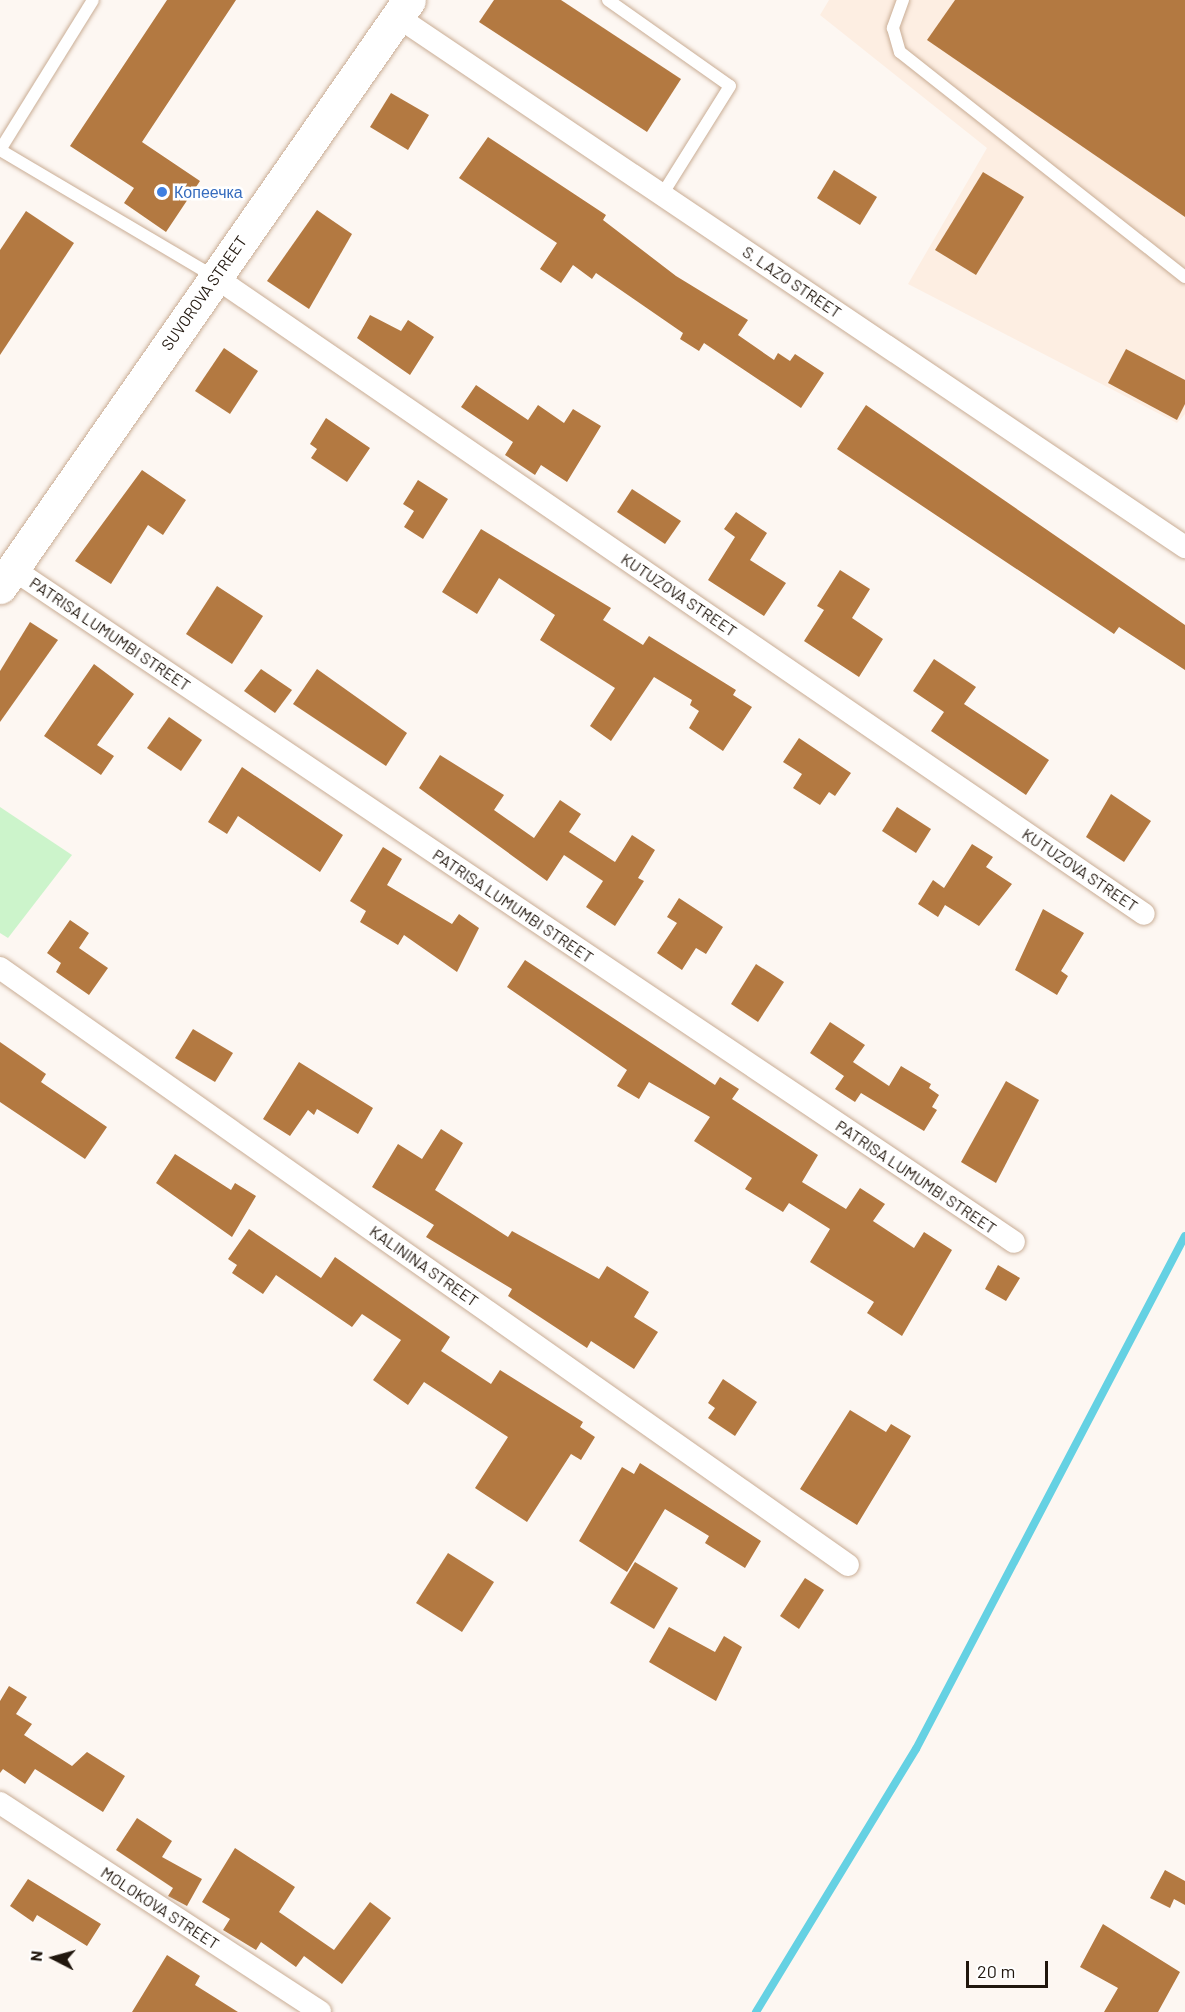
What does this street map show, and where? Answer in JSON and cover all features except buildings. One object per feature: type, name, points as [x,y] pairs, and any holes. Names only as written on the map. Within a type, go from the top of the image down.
[{"type":"main road","name":"SUVOROVA STREET","points":[[7,578],[214,277],[404,9]]},
{"type":"street","name":"S. LAZO STREET","points":[[404,9],[662,195],[1183,542]]},
{"type":"street","name":"KUTUZOVA STREET","points":[[214,277],[1144,914]]},
{"type":"street","name":"PATRISA LUMUMBI STREET","points":[[7,578],[1014,1242]]},
{"type":"street","name":"KALININA STREET","points":[[0,968],[848,1565]]},
{"type":"street","name":"MOLOKOVA STREET","points":[[0,1803],[320,2012]]},
{"type":"lane","points":[[93,0],[0,150],[214,277]]},
{"type":"lane","points":[[903,0],[893,28],[900,52],[1185,277]]},
{"type":"lane","points":[[614,2],[730,86],[662,195]]},
{"type":"shaded area","points":[[829,0],[1185,0],[1185,414],[1177,423],[908,284],[987,148],[820,15]]},
{"type":"green space","points":[[0,807],[72,855],[8,938],[0,933]]},
{"type":"waterway","points":[[756,2012],[916,1749],[1185,1236]]},
{"type":"place","name":"Копеечка","points":[[162,192]]}]
